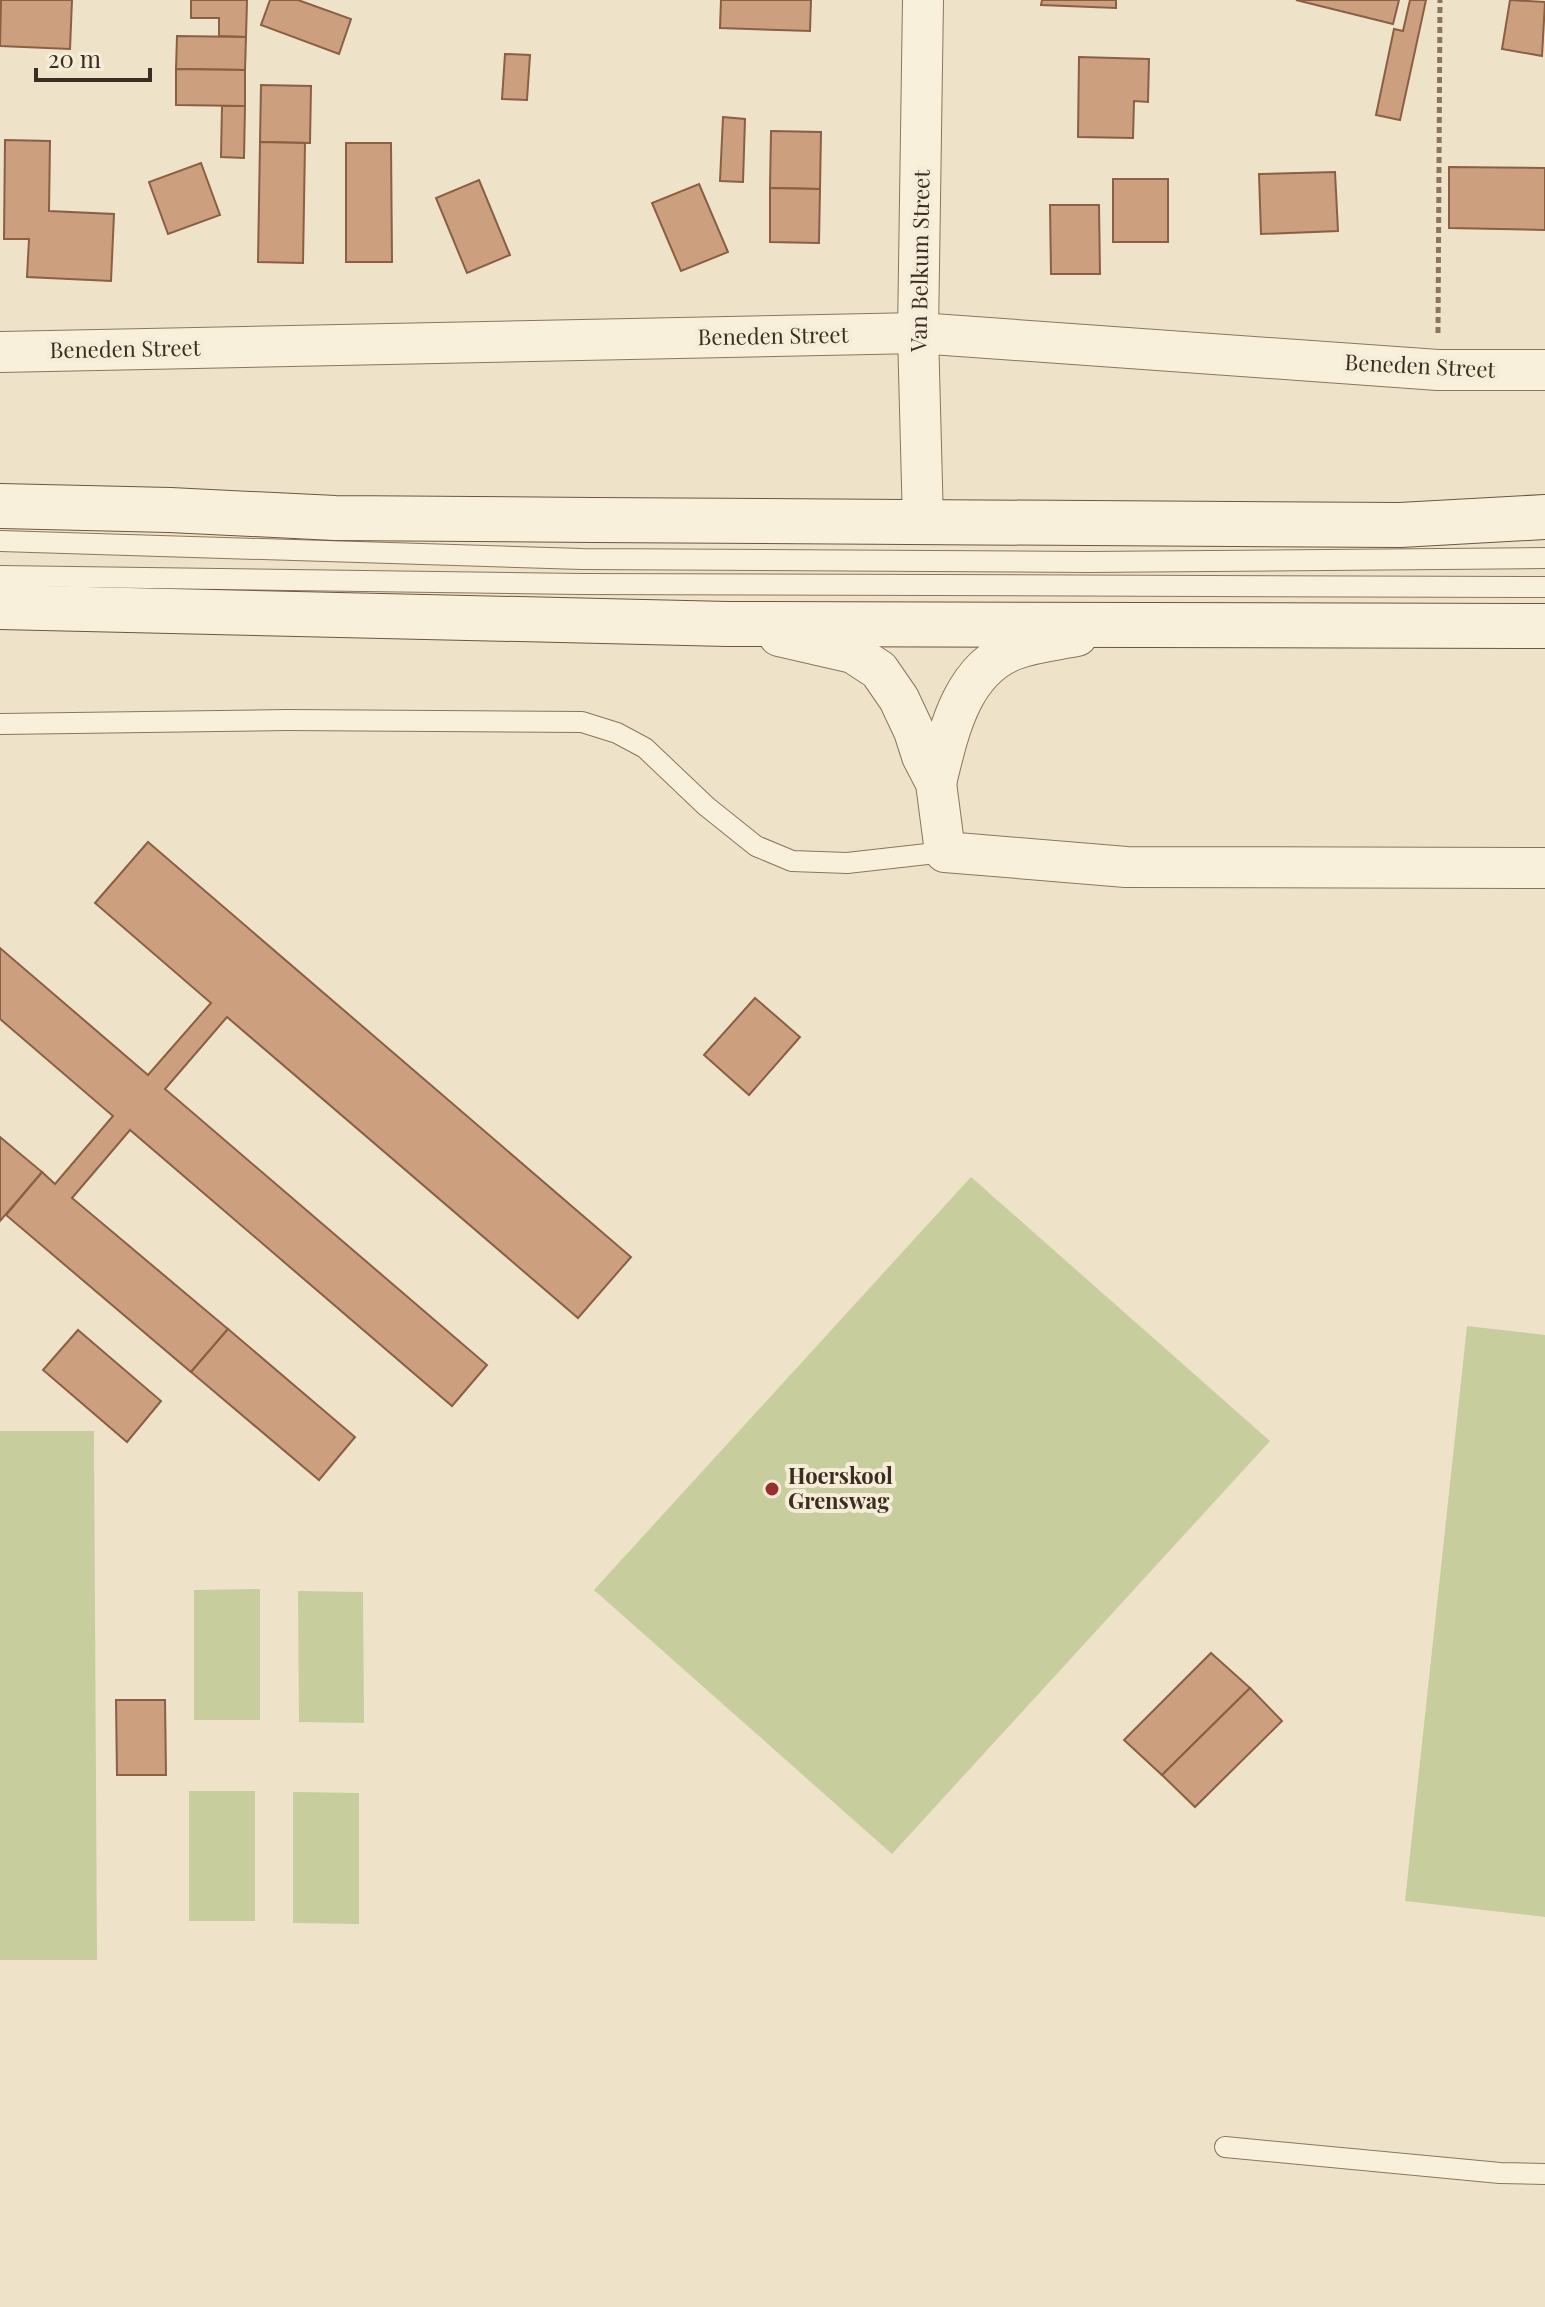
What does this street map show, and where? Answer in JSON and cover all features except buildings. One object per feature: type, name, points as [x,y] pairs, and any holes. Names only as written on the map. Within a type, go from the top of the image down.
[{"type":"main road","points":[[0,506],[335,518],[1400,525],[1545,517]]},
{"type":"main road","points":[[0,607],[728,624],[1545,626]]},
{"type":"street","name":"Van Belkum Street","points":[[923,0],[918,333],[923,522]]},
{"type":"street","name":"Beneden Street","points":[[0,352],[918,333],[1438,370],[1545,370]]},
{"type":"street","points":[[728,624],[853,653],[879,670],[899,699],[936,783],[945,852],[1126,867],[1545,868]]},
{"type":"street","points":[[936,783],[953,719],[965,692],[989,665],[1014,649],[1124,626]]},
{"type":"lane","points":[[0,541],[582,559],[1088,562],[1545,558]]},
{"type":"lane","points":[[0,576],[583,584],[1545,587]]},
{"type":"lane","points":[[0,724],[287,720],[582,722],[617,733],[645,748],[706,806],[756,846],[792,861],[847,863],[945,852]]},
{"type":"lane","points":[[1225,2147],[1500,2173],[1545,2174]]},
{"type":"path","points":[[1438,370],[1440,0]]},
{"type":"green space","points":[[971,1177],[1270,1441],[892,1854],[594,1590]]},
{"type":"green space","points":[[1467,1326],[1545,1335],[1545,1917],[1405,1901]]},
{"type":"green space","points":[[0,1431],[94,1431],[97,1960],[0,1960]]},
{"type":"green space","points":[[260,1589],[260,1720],[194,1720],[194,1590]]},
{"type":"green space","points":[[298,1591],[363,1592],[364,1723],[299,1722]]},
{"type":"green space","points":[[189,1791],[255,1791],[255,1921],[189,1921]]},
{"type":"green space","points":[[293,1792],[359,1793],[359,1924],[293,1923]]},
{"type":"place","name":"Hoerskool Grenswag","points":[[772,1489]]}]
